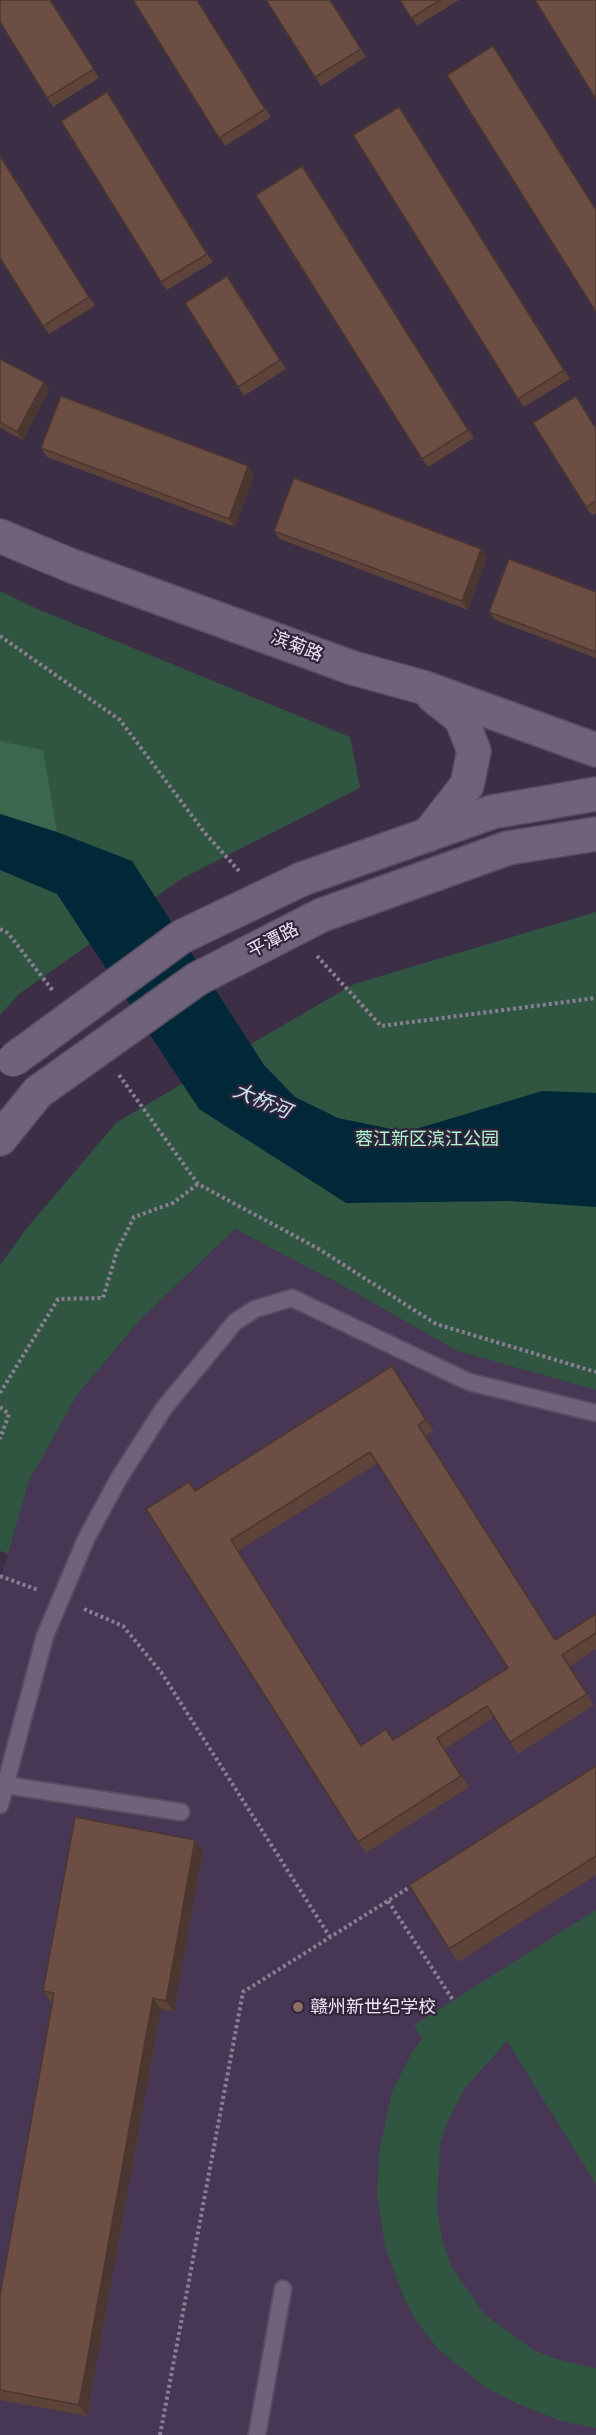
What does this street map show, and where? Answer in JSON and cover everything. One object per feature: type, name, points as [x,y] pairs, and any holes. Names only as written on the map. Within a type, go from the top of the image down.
[{"type":"street","name":"滨菊路","points":[[0,536],[72,566],[353,668],[422,687],[596,750]]},
{"type":"street","points":[[422,687],[461,718],[474,751],[467,785],[428,835]]},
{"type":"street","points":[[7,1067],[181,937],[302,879],[492,812],[596,795]]},
{"type":"street","name":"平潭路","points":[[0,1139],[38,1092],[197,979],[322,915],[508,849],[596,834]]},
{"type":"lane","points":[[0,1805],[45,1636],[86,1539],[108,1498],[164,1408],[235,1322],[255,1309],[292,1298],[469,1382],[596,1413]]},
{"type":"lane","points":[[5,1785],[181,1812]]},
{"type":"lane","points":[[257,2435],[283,2289]]},
{"type":"path","points":[[0,1393],[58,1299],[103,1298],[117,1251],[134,1217],[173,1203],[198,1184],[320,1249],[436,1324],[596,1372]]},
{"type":"path","points":[[0,1407],[9,1414],[0,1439]]},
{"type":"path","points":[[0,1576],[123,1626],[161,1672],[330,1937]]},
{"type":"path","points":[[160,2435],[243,1992],[418,1882]]},
{"type":"path","points":[[388,1901],[453,2000]]},
{"type":"shaded area","name":"赣州新世纪学校","points":[[235,1229],[347,1288],[457,1351],[596,1390],[596,2435],[0,2435],[0,1580],[29,1481],[77,1395],[140,1320]]},
{"type":"green space","points":[[0,591],[35,608],[350,737],[360,788],[181,879],[19,994],[0,1015]]},
{"type":"green space","points":[[0,741],[43,750],[57,832],[0,814]]},
{"type":"green space","name":"蓉江新区滨江公园","points":[[596,912],[596,1390],[457,1351],[347,1288],[235,1229],[140,1320],[77,1395],[29,1481],[8,1554],[0,1551],[0,1265],[27,1228],[117,1122],[354,984]]},
{"type":"green space","points":[[596,1910],[596,2184],[507,2041],[466,2087],[450,2116],[440,2143],[437,2207],[442,2238],[451,2266],[485,2315],[535,2351],[563,2361],[596,2368],[596,2428],[561,2421],[518,2404],[485,2387],[438,2349],[416,2320],[403,2296],[385,2246],[377,2195],[379,2153],[392,2092],[412,2052],[422,2039],[414,2025]]},
{"type":"water","name":"大桥河","points":[[0,814],[57,832],[132,861],[264,1065],[295,1097],[338,1118],[406,1132],[542,1091],[596,1093],[596,1207],[510,1201],[346,1203],[199,1109],[57,894],[0,870]]},
{"type":"building","points":[[0,0],[50,0],[94,69],[47,98],[0,22]]},
{"type":"building","points":[[133,0],[197,0],[265,109],[219,138]]},
{"type":"building","points":[[266,0],[330,0],[361,49],[315,77]]},
{"type":"building","points":[[400,0],[440,0],[411,18]]},
{"type":"building","points":[[535,0],[596,0],[596,99]]},
{"type":"building","points":[[493,46],[596,210],[596,312],[447,75]]},
{"type":"building","points":[[107,92],[207,254],[161,282],[61,121]]},
{"type":"building","points":[[399,107],[564,370],[518,399],[353,135]]},
{"type":"building","points":[[0,156],[89,297],[43,326],[0,258]]},
{"type":"building","points":[[302,166],[468,430],[422,459],[256,195]]},
{"type":"building","points":[[227,276],[280,360],[238,387],[185,303]]},
{"type":"building","points":[[0,359],[44,382],[17,432],[0,422]]},
{"type":"building","points":[[61,396],[248,466],[229,519],[41,448]]},
{"type":"building","points":[[576,396],[596,429],[596,501],[586,507],[533,423]]},
{"type":"building","points":[[294,478],[481,549],[462,601],[274,531]]},
{"type":"building","points":[[509,559],[596,592],[596,652],[489,612]]},
{"type":"building","points":[[392,1366],[426,1420],[418,1425],[555,1640],[596,1614],[596,1633],[562,1655],[587,1694],[510,1742],[487,1706],[437,1738],[461,1776],[358,1842],[146,1509],[189,1482],[195,1491]],"holes":[[[370,1452],[508,1668],[393,1740],[386,1729],[361,1746],[231,1540]]]},
{"type":"building","points":[[596,1766],[596,1856],[449,1949],[409,1885]]},
{"type":"building","points":[[75,1817],[195,1840],[166,2001],[153,1998],[79,2405],[0,2390],[0,2295],[54,1993],[43,1991]]},
{"type":"place","name":"赣州新世纪学校","points":[[298,2007]]}]
